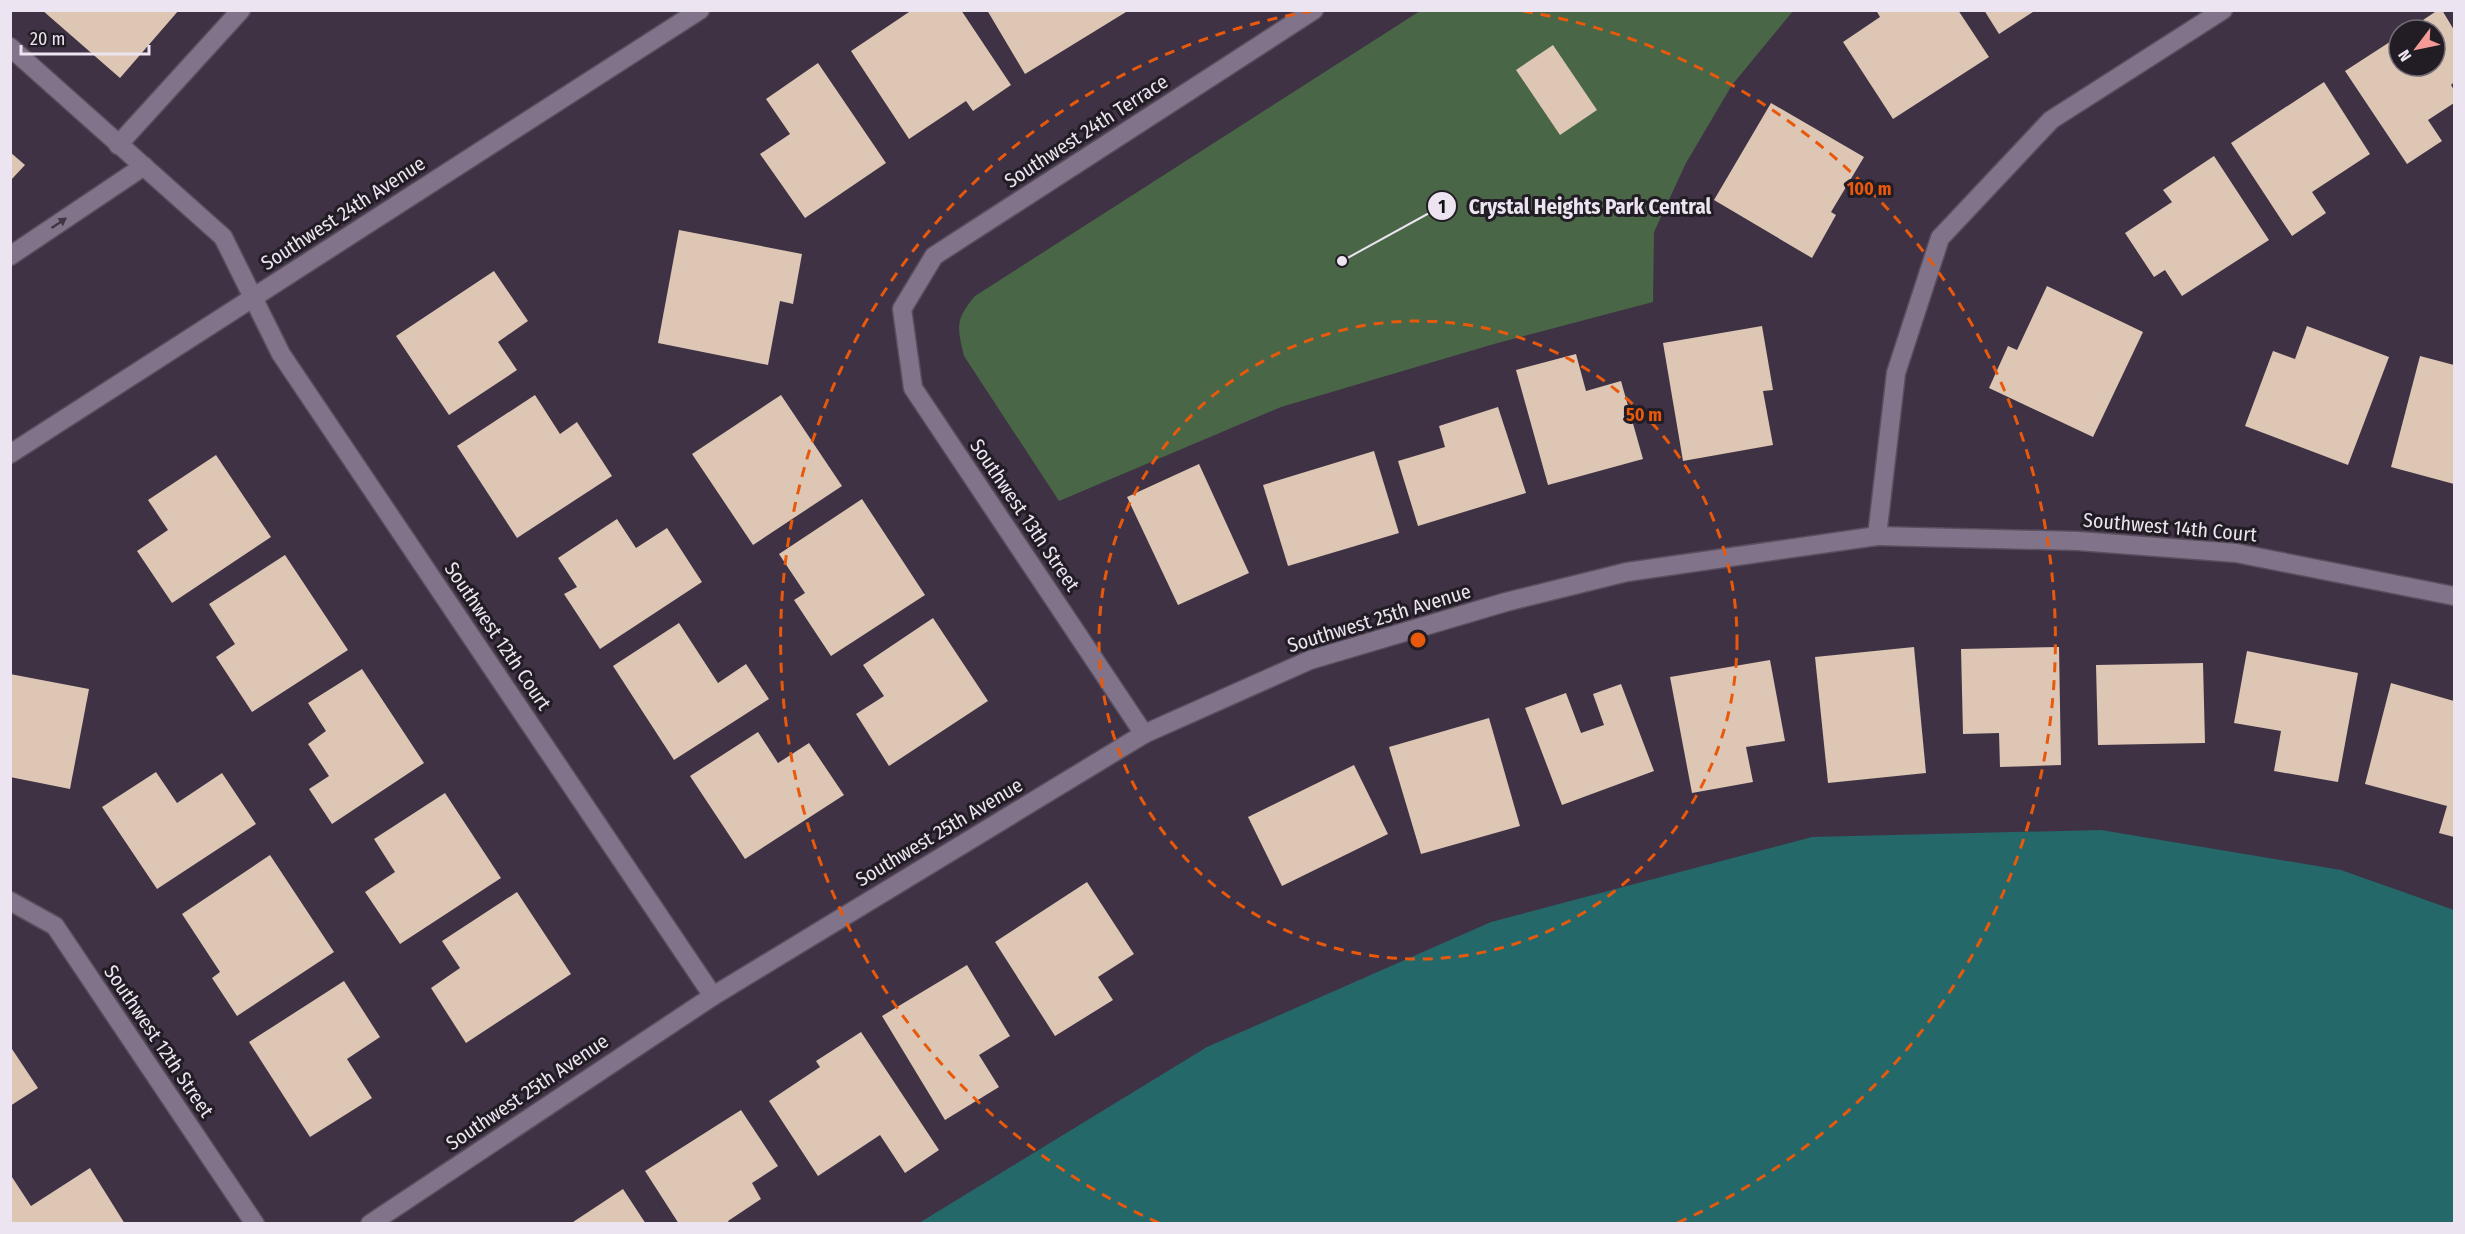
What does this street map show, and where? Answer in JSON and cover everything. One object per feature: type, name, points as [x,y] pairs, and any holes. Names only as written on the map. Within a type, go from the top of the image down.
[{"type":"street","points":[[118,145],[241,10]]},
{"type":"street","name":"Southwest 24th Avenue","points":[[10,454],[700,10]]},
{"type":"street","name":"Southwest 24th Terrace","points":[[902,309],[934,256],[1314,10]]},
{"type":"street","points":[[1877,536],[1896,372],[1940,238],[2051,120],[2223,10]]},
{"type":"street","name":"Southwest 12th Court","points":[[10,47],[223,237],[281,354],[713,996]]},
{"type":"street","points":[[10,256],[144,166]]},
{"type":"street","name":"Southwest 13th Street","points":[[902,309],[913,388],[1144,734]]},
{"type":"street","name":"Southwest 14th Court","points":[[1877,536],[2078,541],[2236,553],[2454,596]]},
{"type":"street","name":"Southwest 25th Avenue","points":[[370,1224],[713,996],[1144,734],[1310,660],[1506,602],[1627,573],[1877,536]]},
{"type":"street","name":"Southwest 12th Street","points":[[10,901],[55,926],[255,1224]]},
{"type":"shaded area","points":[[1420,11],[1793,11],[1732,85],[1686,163],[1654,232],[1653,302],[1494,344],[1281,407],[1059,501],[964,356],[959,324],[968,304],[975,296]]},
{"type":"shaded area","points":[[2101,830],[2341,870],[2454,910],[2454,1223],[919,1223],[1207,1047],[1491,922],[1812,837]]},
{"type":"building","points":[[42,10],[179,10],[120,78]]},
{"type":"building","points":[[912,10],[961,10],[1011,85],[973,111],[966,101],[909,139],[851,51]]},
{"type":"building","points":[[987,10],[1125,10],[1126,12],[1025,74]]},
{"type":"building","points":[[1876,10],[1958,10],[1989,57],[1893,119],[1843,42],[1880,17]]},
{"type":"building","points":[[1984,10],[2036,10],[1999,34]]},
{"type":"building","points":[[2442,10],[2447,18],[2426,18]]},
{"type":"building","points":[[2447,18],[2454,30],[2454,82],[2451,85],[2454,90],[2454,103],[2428,120],[2442,141],[2407,164],[2345,71],[2387,44],[2387,78],[2447,78]]},
{"type":"building","points":[[1553,45],[1597,110],[1560,135],[1516,70]]},
{"type":"building","points":[[818,63],[886,163],[805,218],[760,154],[790,134],[766,99]]},
{"type":"building","points":[[2324,82],[2370,154],[2312,192],[2326,213],[2292,236],[2231,143]]},
{"type":"building","points":[[1771,103],[1864,157],[1831,212],[1836,215],[1812,258],[1714,200]]},
{"type":"building","points":[[10,152],[25,165],[10,181]]},
{"type":"building","points":[[2214,156],[2269,240],[2182,296],[2165,270],[2154,277],[2125,233],[2172,202],[2163,190]]},
{"type":"building","points":[[679,230],[802,254],[793,304],[780,301],[768,365],[658,343]]},
{"type":"building","points":[[494,271],[528,321],[498,342],[517,370],[449,415],[396,336]]},
{"type":"building","points":[[2047,286],[2143,332],[2093,437],[1989,388],[2008,346],[2017,350]]},
{"type":"building","points":[[1762,326],[1773,390],[1763,391],[1773,445],[1683,461],[1663,343]]},
{"type":"building","points":[[2307,326],[2389,357],[2348,465],[2245,426],[2273,351],[2295,359]]},
{"type":"building","points":[[1576,354],[1586,391],[1621,381],[1643,459],[1548,485],[1516,370]]},
{"type":"building","points":[[2420,356],[2454,365],[2454,484],[2391,467]]},
{"type":"building","points":[[535,395],[560,434],[577,422],[612,476],[517,538],[457,446]]},
{"type":"building","points":[[781,395],[842,486],[753,545],[692,454]]},
{"type":"building","points":[[1498,407],[1526,493],[1418,526],[1398,461],[1445,447],[1439,426]]},
{"type":"building","points":[[1374,451],[1399,533],[1288,566],[1263,485]]},
{"type":"building","points":[[216,455],[271,537],[172,603],[137,551],[168,530],[148,500]]},
{"type":"building","points":[[1199,464],[1249,573],[1178,605],[1127,497]]},
{"type":"building","points":[[862,499],[925,595],[831,656],[794,600],[805,593],[779,554]]},
{"type":"building","points":[[617,519],[636,548],[667,528],[702,582],[600,649],[564,594],[577,587],[558,558]]},
{"type":"building","points":[[285,555],[348,650],[252,712],[216,657],[235,644],[209,604]]},
{"type":"building","points":[[933,618],[988,701],[889,766],[856,714],[884,696],[863,665]]},
{"type":"building","points":[[679,623],[718,683],[746,664],[769,699],[674,760],[613,666]]},
{"type":"building","points":[[1914,647],[1926,773],[1828,783],[1815,657]]},
{"type":"building","points":[[2059,647],[2061,765],[2000,767],[1999,733],[1963,734],[1961,649]]},
{"type":"building","points":[[2247,651],[2358,673],[2338,782],[2274,771],[2281,731],[2234,723]]},
{"type":"building","points":[[1770,660],[1785,741],[1746,747],[1753,782],[1692,793],[1670,677]]},
{"type":"building","points":[[2203,663],[2205,743],[2098,745],[2096,665]]},
{"type":"building","points":[[362,669],[424,763],[332,824],[309,789],[329,776],[308,744],[326,731],[308,703]]},
{"type":"building","points":[[10,674],[89,689],[70,789],[10,777]]},
{"type":"building","points":[[2391,683],[2454,701],[2454,837],[2439,833],[2447,806],[2365,784]]},
{"type":"building","points":[[1621,684],[1654,771],[1562,805],[1525,708],[1566,693],[1581,733],[1604,725],[1593,694]]},
{"type":"building","points":[[1489,718],[1520,826],[1421,854],[1389,747]]},
{"type":"building","points":[[758,732],[778,763],[809,743],[844,795],[745,859],[690,776]]},
{"type":"building","points":[[1354,765],[1388,834],[1282,886],[1248,817]]},
{"type":"building","points":[[156,772],[177,803],[222,773],[256,824],[157,889],[102,807]]},
{"type":"building","points":[[445,793],[501,878],[400,944],[365,892],[395,872],[374,839]]},
{"type":"building","points":[[270,855],[334,952],[237,1016],[212,978],[220,972],[182,914]]},
{"type":"building","points":[[1087,882],[1134,954],[1098,977],[1113,1000],[1055,1036],[995,942]]},
{"type":"building","points":[[517,892],[571,974],[466,1043],[431,988],[460,968],[442,941]]},
{"type":"building","points":[[967,965],[1010,1036],[979,1055],[999,1087],[945,1120],[882,1016]]},
{"type":"building","points":[[344,981],[380,1037],[347,1059],[372,1098],[310,1137],[249,1042]]},
{"type":"building","points":[[861,1032],[939,1150],[905,1173],[880,1135],[818,1176],[769,1101],[820,1067],[816,1061]]},
{"type":"building","points":[[10,1046],[38,1088],[10,1106]]},
{"type":"building","points":[[741,1110],[778,1166],[752,1183],[761,1199],[728,1221],[730,1224],[679,1224],[645,1171]]},
{"type":"building","points":[[90,1168],[125,1224],[10,1224],[10,1174],[31,1206]]},
{"type":"building","points":[[623,1189],[646,1224],[570,1224]]},
{"type":"place","name":"Crystal Heights Park Central","points":[[1342,261]]}]
